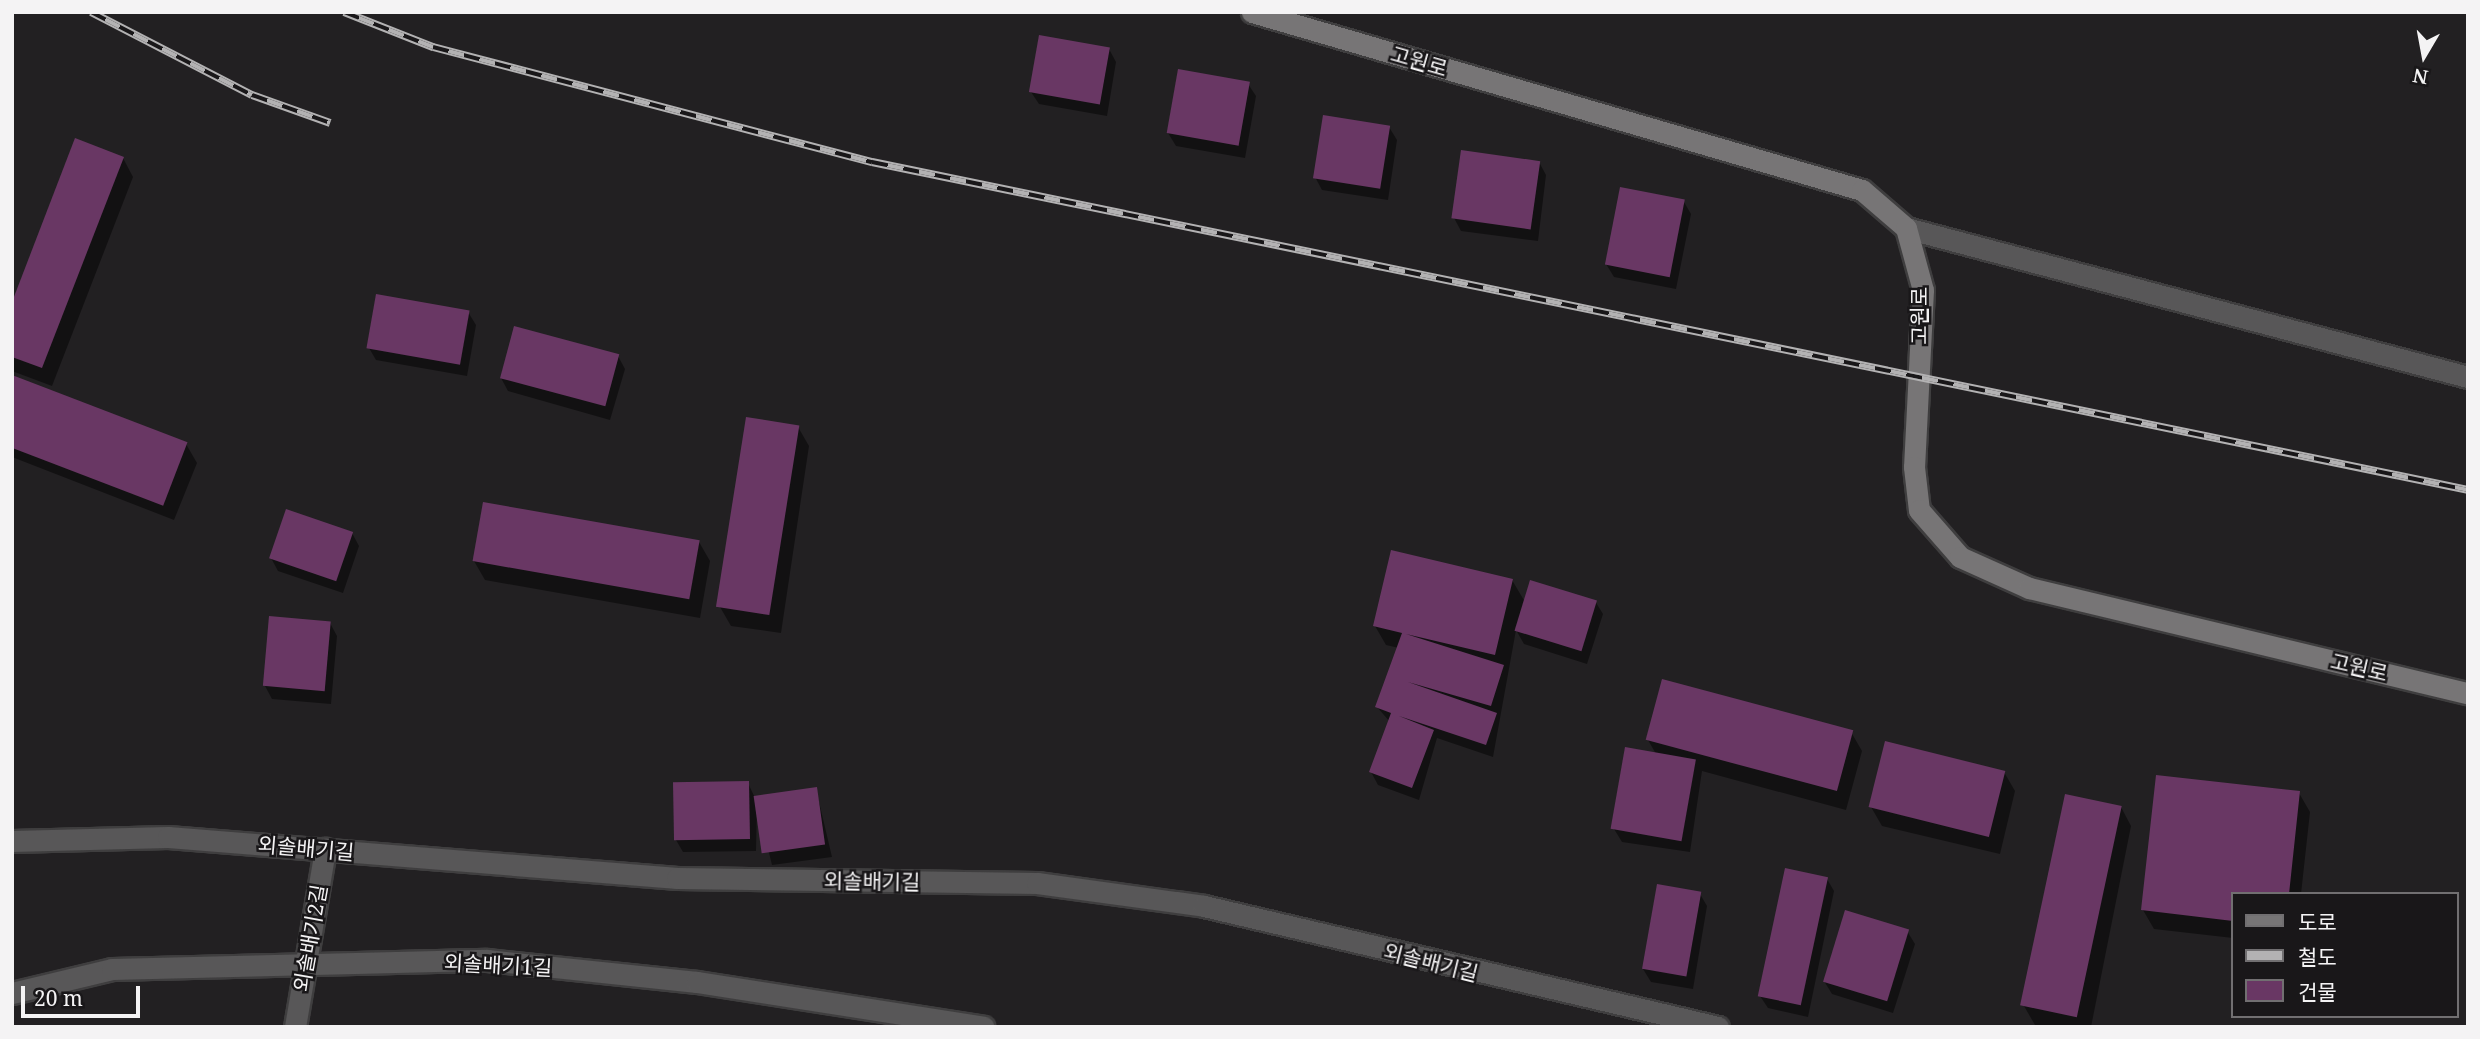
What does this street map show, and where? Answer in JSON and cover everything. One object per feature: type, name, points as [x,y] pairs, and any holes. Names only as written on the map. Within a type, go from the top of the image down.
[{"type":"street","name":"고원로","points":[[1252,12],[1862,190],[1906,228],[1923,290],[1914,467],[1919,510],[1960,557],[2029,588],[2468,693]]},
{"type":"street","points":[[1906,228],[2468,377]]},
{"type":"street","name":"외솔배기길","points":[[12,841],[168,837],[677,878],[1037,883],[1204,906],[1718,1027]]},
{"type":"street","name":"외솔배기2길","points":[[295,1027],[325,849]]},
{"type":"street","name":"외솔배기1길","points":[[12,993],[112,969],[487,960],[710,984],[983,1027]]},
{"type":"building","points":[[1039,35],[1110,48],[1100,105],[1029,92]]},
{"type":"building","points":[[1178,69],[1250,82],[1239,146],[1167,133]]},
{"type":"building","points":[[1323,115],[1390,126],[1380,189],[1313,178]]},
{"type":"building","points":[[75,138],[124,157],[42,368],[12,357],[12,302]]},
{"type":"building","points":[[1461,150],[1540,161],[1531,229],[1451,218]]},
{"type":"building","points":[[1620,187],[1685,200],[1670,277],[1605,265]]},
{"type":"building","points":[[376,294],[470,310],[460,365],[366,348]]},
{"type":"building","points":[[514,326],[619,354],[605,406],[500,378]]},
{"type":"building","points":[[12,375],[188,442],[163,506],[12,448]]},
{"type":"building","points":[[746,417],[799,425],[769,615],[716,607]]},
{"type":"building","points":[[483,502],[700,540],[689,599],[473,561]]},
{"type":"building","points":[[286,509],[353,532],[336,581],[269,558]]},
{"type":"building","points":[[1391,550],[1513,579],[1495,655],[1406,634],[1504,665],[1491,706],[1408,682],[1497,713],[1486,745],[1399,716],[1434,730],[1412,788],[1369,772],[1391,713],[1375,707],[1402,633],[1373,626]]},
{"type":"building","points":[[1530,580],[1597,600],[1581,651],[1515,631]]},
{"type":"building","points":[[269,616],[331,621],[325,691],[263,686]]},
{"type":"building","points":[[1662,679],[1853,730],[1837,791],[1646,740]]},
{"type":"building","points":[[1885,741],[2005,771],[1989,837],[1869,807]]},
{"type":"building","points":[[1625,747],[1696,760],[1681,841],[1611,829]]},
{"type":"building","points":[[2156,775],[2300,791],[2289,892],[2232,892],[2232,921],[2141,910]]},
{"type":"building","points":[[749,781],[750,839],[674,840],[673,782]]},
{"type":"building","points":[[817,787],[825,844],[762,853],[754,796]]},
{"type":"building","points":[[2065,794],[2122,806],[2077,1017],[2020,1005]]},
{"type":"building","points":[[1785,868],[1828,877],[1801,1005],[1758,996]]},
{"type":"building","points":[[1657,884],[1701,892],[1686,977],[1642,969]]},
{"type":"building","points":[[1845,910],[1909,930],[1887,1001],[1823,982]]},
{"type":"railway","points":[[91,12],[252,95],[330,123]]},
{"type":"railway","points":[[344,12],[433,47],[872,162],[2468,490]]}]
